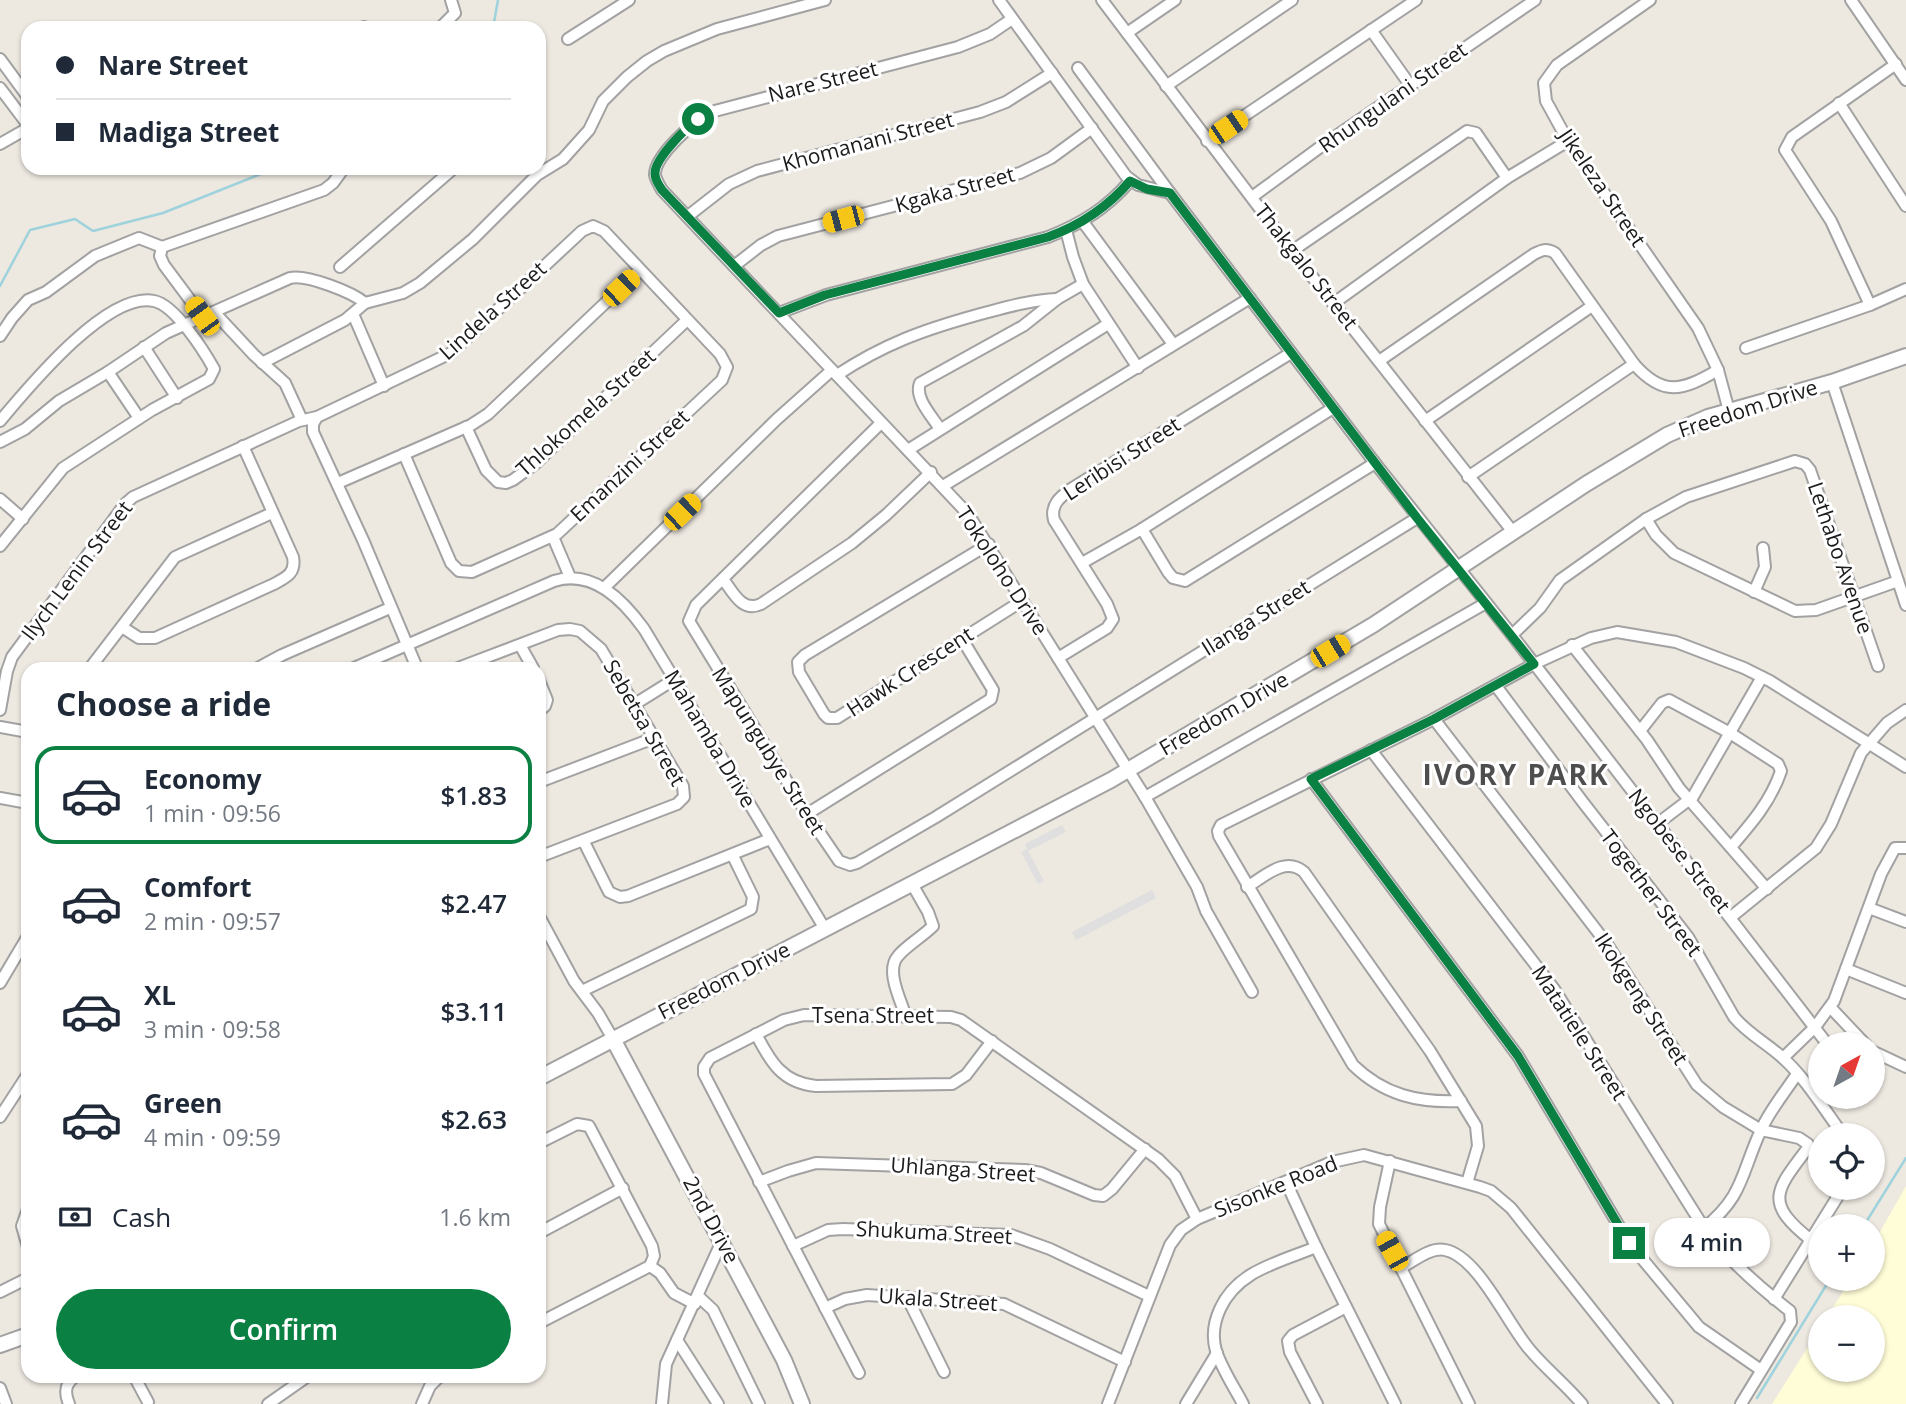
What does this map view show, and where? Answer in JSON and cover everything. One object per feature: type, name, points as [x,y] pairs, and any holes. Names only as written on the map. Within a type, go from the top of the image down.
[{"type":"street","points":[[447,21],[455,13],[451,0]]},
{"type":"street","points":[[568,39],[629,0]]},
{"type":"street","points":[[546,167],[564,159],[589,130],[603,101],[626,77],[664,51],[718,29],[825,0]]},
{"type":"street","points":[[999,0],[1130,181],[1147,189],[1170,193]]},
{"type":"street","name":"Thakgalo Street","points":[[1102,0],[1207,141],[1513,533]]},
{"type":"street","points":[[1127,33],[1175,0]]},
{"type":"street","points":[[1166,86],[1292,0]]},
{"type":"street","points":[[1207,141],[1416,0]]},
{"type":"street","name":"Rhungulani Street","points":[[1252,197],[1535,0]]},
{"type":"street","name":"Jikeleza Street","points":[[1650,0],[1557,65],[1543,87],[1546,102],[1568,141],[1698,328],[1717,370],[1729,411]]},
{"type":"street","points":[[1851,0],[1906,80]]},
{"type":"street","name":"Nare Street","points":[[655,172],[658,163],[678,137],[710,112],[958,47],[990,34],[1012,19]]},
{"type":"street","points":[[1371,30],[1410,85]]},
{"type":"street","points":[[0,59],[21,88]]},
{"type":"street","points":[[1870,305],[1831,221],[1785,150],[1792,137],[1896,64]]},
{"type":"street","name":"Ngobese Street","points":[[1078,68],[1417,518],[1512,635],[1819,1032]]},
{"type":"street","name":"Khomanani Street","points":[[688,216],[729,184],[750,173],[980,112],[1006,102],[1052,73]]},
{"type":"street","points":[[0,88],[21,116]]},
{"type":"street","points":[[1839,103],[1906,206]]},
{"type":"street","name":"Kgaka Street","points":[[734,265],[778,236],[1036,167],[1092,128]]},
{"type":"street","points":[[1,143],[21,130]]},
{"type":"street","points":[[1292,251],[1467,131],[1476,134],[1507,178]]},
{"type":"street","points":[[1334,303],[1507,178],[1568,141]]},
{"type":"street","name":"Tokoloho Drive","points":[[655,172],[662,190],[968,514],[1145,797],[1197,887],[1213,923],[1252,992]]},
{"type":"street","points":[[0,336],[23,305],[55,287],[95,256],[139,238],[162,247],[324,190],[339,175]]},
{"type":"street","points":[[340,267],[446,175]]},
{"type":"street","points":[[262,363],[353,314],[365,303],[410,290],[473,239],[536,175]]},
{"type":"street","points":[[779,313],[825,295],[1028,243],[1066,230],[1104,208],[1130,181]]},
{"type":"street","points":[[1083,222],[1173,344]]},
{"type":"street","name":"Emanzini Street","points":[[404,454],[450,560],[459,571],[472,572],[553,537],[722,380],[727,367],[725,361],[604,231],[593,226]]},
{"type":"street","name":"Lindela Street","points":[[311,420],[451,353],[582,231],[593,226]]},
{"type":"street","points":[[1066,230],[1083,284],[1138,368]]},
{"type":"street","points":[[162,247],[160,256],[164,265],[202,316]]},
{"type":"street","points":[[1379,361],[1534,254],[1542,249],[1549,249],[1555,253],[1634,365],[1648,380],[1674,388],[1696,383],[1717,370]]},
{"type":"street","points":[[338,483],[466,427],[495,408],[640,270]]},
{"type":"street","points":[[0,442],[25,429],[59,401],[184,324],[296,277],[352,294],[365,303]]},
{"type":"street","points":[[940,429],[920,398],[920,383],[1023,326],[1057,299],[1083,284]]},
{"type":"street","points":[[1746,348],[1870,305],[1906,289]]},
{"type":"street","points":[[943,486],[1250,298]]},
{"type":"street","points":[[604,588],[776,419],[834,372],[919,332],[1024,302],[1057,299]]},
{"type":"street","points":[[0,421],[76,340],[115,310],[143,301],[155,301],[163,305],[184,324],[214,371],[209,379],[139,418],[63,468],[0,547]]},
{"type":"street","points":[[1425,421],[1592,306]]},
{"type":"street","points":[[214,312],[262,363],[285,383],[311,420],[315,437],[338,483],[414,662]]},
{"type":"street","points":[[353,314],[384,386]]},
{"type":"street","name":"Thlokomela Street","points":[[466,427],[488,474],[498,482],[510,481],[536,463],[687,320]]},
{"type":"street","points":[[908,450],[1108,324]]},
{"type":"street","points":[[144,347],[177,398]]},
{"type":"street","name":"Leribisi Street","points":[[1058,658],[1107,628],[1113,619],[1107,604],[1054,520],[1053,508],[1057,501],[1071,489],[1291,353]]},
{"type":"street","name":"Freedom Drive","points":[[546,1074],[1127,771],[1308,665],[1644,447],[1687,425],[1832,382],[1906,356]]},
{"type":"street","points":[[1468,477],[1634,365]]},
{"type":"street","points":[[107,372],[139,418]]},
{"type":"street","points":[[1832,382],[1906,605]]},
{"type":"street","points":[[1082,563],[1142,529],[1333,408]]},
{"type":"street","name":"Ilych Lenin Street","points":[[0,710],[10,659],[125,504],[138,494],[243,446],[311,420]]},
{"type":"street","name":"Mapungubye Street","points":[[881,423],[696,605],[689,621],[833,856],[850,865],[863,860],[1095,718]]},
{"type":"street","points":[[122,627],[139,638],[155,638],[289,576],[293,569],[293,560],[243,446]]},
{"type":"street","name":"Lethabo Avenue","points":[[1512,635],[1540,608],[1567,574],[1646,519],[1686,497],[1789,461],[1800,462],[1810,470],[1878,666]]},
{"type":"street","points":[[1142,529],[1168,572],[1173,578],[1185,581],[1375,463]]},
{"type":"street","points":[[723,579],[746,606],[753,608],[761,604],[852,543],[886,516],[931,472]]},
{"type":"street","points":[[0,499],[23,519]]},
{"type":"street","points":[[95,662],[177,555],[272,513]]},
{"type":"street","name":"Ilanga Street","points":[[1095,718],[1417,518]]},
{"type":"street","points":[[1646,519],[1656,535],[1674,553],[1784,608],[1805,612],[1898,581]]},
{"type":"street","points":[[367,662],[544,585],[570,577],[553,537]]},
{"type":"street","name":"Hawk Crescent","points":[[989,544],[805,655],[798,662],[797,667],[824,714],[828,718],[837,718],[1022,601]]},
{"type":"street","points":[[1754,592],[1765,567],[1763,548]]},
{"type":"street","name":"Mahamba Drive","points":[[570,577],[587,580],[604,588],[635,617],[825,929]]},
{"type":"street","points":[[1145,797],[1486,603]]},
{"type":"street","points":[[269,662],[390,608]]},
{"type":"street","name":"Sebetsa Street","points":[[474,662],[558,630],[580,631],[601,649],[683,786],[684,797],[677,804],[546,855]]},
{"type":"street","points":[[1461,1101],[1428,1102],[1400,1095],[1375,1083],[1353,1065],[1219,836],[1219,828],[1225,822],[1434,719],[1572,645],[1604,634],[1631,633],[1697,649],[1762,677],[1906,767]]},
{"type":"street","points":[[807,814],[991,699],[993,690],[962,639]]},
{"type":"street","points":[[520,645],[530,662]]},
{"type":"street","points":[[1572,645],[1640,731],[1671,778],[1767,889]]},
{"type":"street","points":[[1657,824],[1690,800],[1762,677]]},
{"type":"street","points":[[635,704],[675,679]]},
{"type":"street","name":"Together Street","points":[[1496,686],[1582,802],[1688,937],[1740,1025],[1783,1058],[1834,1123]]},
{"type":"street","points":[[1640,731],[1667,699],[1730,733],[1779,764],[1781,771],[1762,808],[1731,847]]},
{"type":"street","points":[[1731,917],[1804,859],[1825,837],[1855,763],[1868,743],[1887,723],[1906,710]]},
{"type":"street","name":"Ikokgeng Street","points":[[1434,719],[1607,944],[1697,1085],[1723,1107],[1760,1130],[1799,1138],[1808,1144],[1805,1152],[1785,1176],[1780,1199],[1789,1221],[1808,1237]]},
{"type":"street","points":[[0,727],[21,731]]},
{"type":"street","points":[[546,779],[654,738]]},
{"type":"street","name":"Matatiele Street","points":[[1371,750],[1554,989],[1704,1228],[1725,1254],[1790,1311],[1791,1322],[1761,1370]]},
{"type":"street","points":[[1311,779],[1518,1056],[1629,1243],[1699,1327],[1761,1370],[1741,1404]]},
{"type":"street","points":[[0,798],[21,802]]},
{"type":"street","points":[[584,842],[609,892],[620,897],[733,856],[770,839]]},
{"type":"street","points":[[1783,1058],[1830,1008],[1892,851],[1899,847],[1906,848]]},
{"type":"street","points":[[582,991],[751,909],[754,897],[733,856]]},
{"type":"street","points":[[1247,887],[1287,865],[1296,866],[1304,872],[1430,1051],[1476,1126],[1476,1157],[1467,1184]]},
{"type":"street","points":[[906,1017],[892,971],[894,963],[901,953],[933,926],[912,884]]},
{"type":"street","points":[[1868,908],[1906,922]]},
{"type":"street","points":[[546,928],[613,1039]]},
{"type":"street","points":[[0,983],[21,948]]},
{"type":"street","points":[[1846,969],[1906,993]]},
{"type":"street","points":[[1830,1008],[1853,1032]]},
{"type":"street","name":"Tsena Street","points":[[859,1373],[705,1078],[704,1070],[710,1058],[784,1020],[804,1016],[951,1017],[973,1026],[1167,1167],[1175,1176],[1197,1219]]},
{"type":"street","points":[[756,1034],[778,1070],[798,1083],[816,1086],[952,1084],[966,1075],[992,1041]]},
{"type":"street","name":"2nd Drive","points":[[613,1039],[784,1360],[802,1404]]},
{"type":"street","points":[[1885,1058],[1906,1067]]},
{"type":"street","points":[[1704,1228],[1720,1216],[1735,1196],[1760,1130],[1797,1074]]},
{"type":"street","points":[[0,1117],[21,1085]]},
{"type":"street","points":[[546,1139],[571,1126],[589,1126],[652,1245],[654,1256],[650,1266],[546,1319]]},
{"type":"street","name":"Uhlanga Street","points":[[759,1182],[816,1163],[991,1168],[1041,1173],[1094,1195],[1103,1196],[1145,1149]]},
{"type":"street","name":"Sisonke Road","points":[[1108,1404],[1170,1245],[1181,1230],[1197,1219],[1353,1155],[1374,1156],[1491,1191],[1511,1208],[1667,1404]]},
{"type":"street","points":[[1390,1161],[1379,1224],[1469,1404]]},
{"type":"street","points":[[1286,1182],[1395,1404]]},
{"type":"street","points":[[546,1229],[623,1188]]},
{"type":"street","name":"Shukuma Street","points":[[793,1246],[828,1230],[843,1229],[1012,1235],[1050,1249],[1149,1296]]},
{"type":"street","points":[[662,1404],[666,1364],[722,1241]]},
{"type":"street","points":[[1774,1299],[1808,1245]]},
{"type":"street","points":[[1243,1404],[1217,1353],[1213,1331],[1217,1315],[1233,1287],[1256,1272],[1316,1247]]},
{"type":"street","points":[[1401,1268],[1436,1249],[1449,1251],[1464,1260],[1488,1288],[1530,1350],[1582,1404]]},
{"type":"street","points":[[650,1266],[660,1273],[674,1293],[697,1300],[713,1310],[759,1404]]},
{"type":"street","points":[[0,1292],[21,1282]]},
{"type":"street","name":"Ukala Street","points":[[825,1308],[857,1295],[1004,1304],[1125,1362]]},
{"type":"street","points":[[906,1297],[944,1372]]},
{"type":"street","points":[[1317,1404],[1290,1352],[1288,1341],[1293,1335],[1346,1307]]},
{"type":"street","points":[[0,1345],[21,1338]]},
{"type":"street","points":[[677,1340],[718,1404]]},
{"type":"street","points":[[1186,1404],[1217,1353]]},
{"type":"street","points":[[68,1383],[66,1395],[69,1404]]},
{"type":"street","points":[[138,1383],[148,1402]]},
{"type":"street","points":[[268,1404],[298,1383]]},
{"type":"street","points":[[422,1404],[432,1383]]},
{"type":"street","points":[[0,1388],[6,1404]]},
{"type":"shaded area","points":[[1062,825],[1066,832],[1028,851],[1044,881],[1038,884],[1021,852],[1027,849],[1025,844]]},
{"type":"shaded area","points":[[1152,890],[1156,898],[1076,940],[1072,932]]},
{"type":"shaded area","points":[[1906,1186],[1906,1404],[1772,1404],[1808,1347],[1808,1382],[1885,1382],[1885,1305],[1834,1305],[1843,1291],[1885,1291],[1885,1223]]},
{"type":"waterway","points":[[494,21],[498,0]]},
{"type":"waterway","points":[[0,286],[30,230],[75,219],[93,231],[163,213],[258,175]]},
{"type":"waterway","points":[[1871,1214],[1906,1158]]},
{"type":"waterway","points":[[1757,1398],[1823,1291]]},
{"type":"district","name":"IVORY PARK","points":[[1516,775]]},
{"type":"route","points":[[698,119],[678,137],[658,163],[655,172],[658,184],[779,313],[825,295],[1048,237],[1083,222],[1104,208],[1130,181],[1147,189],[1170,193],[1417,518],[1534,664],[1434,719],[1311,779],[1518,1056],[1629,1243]]}]
